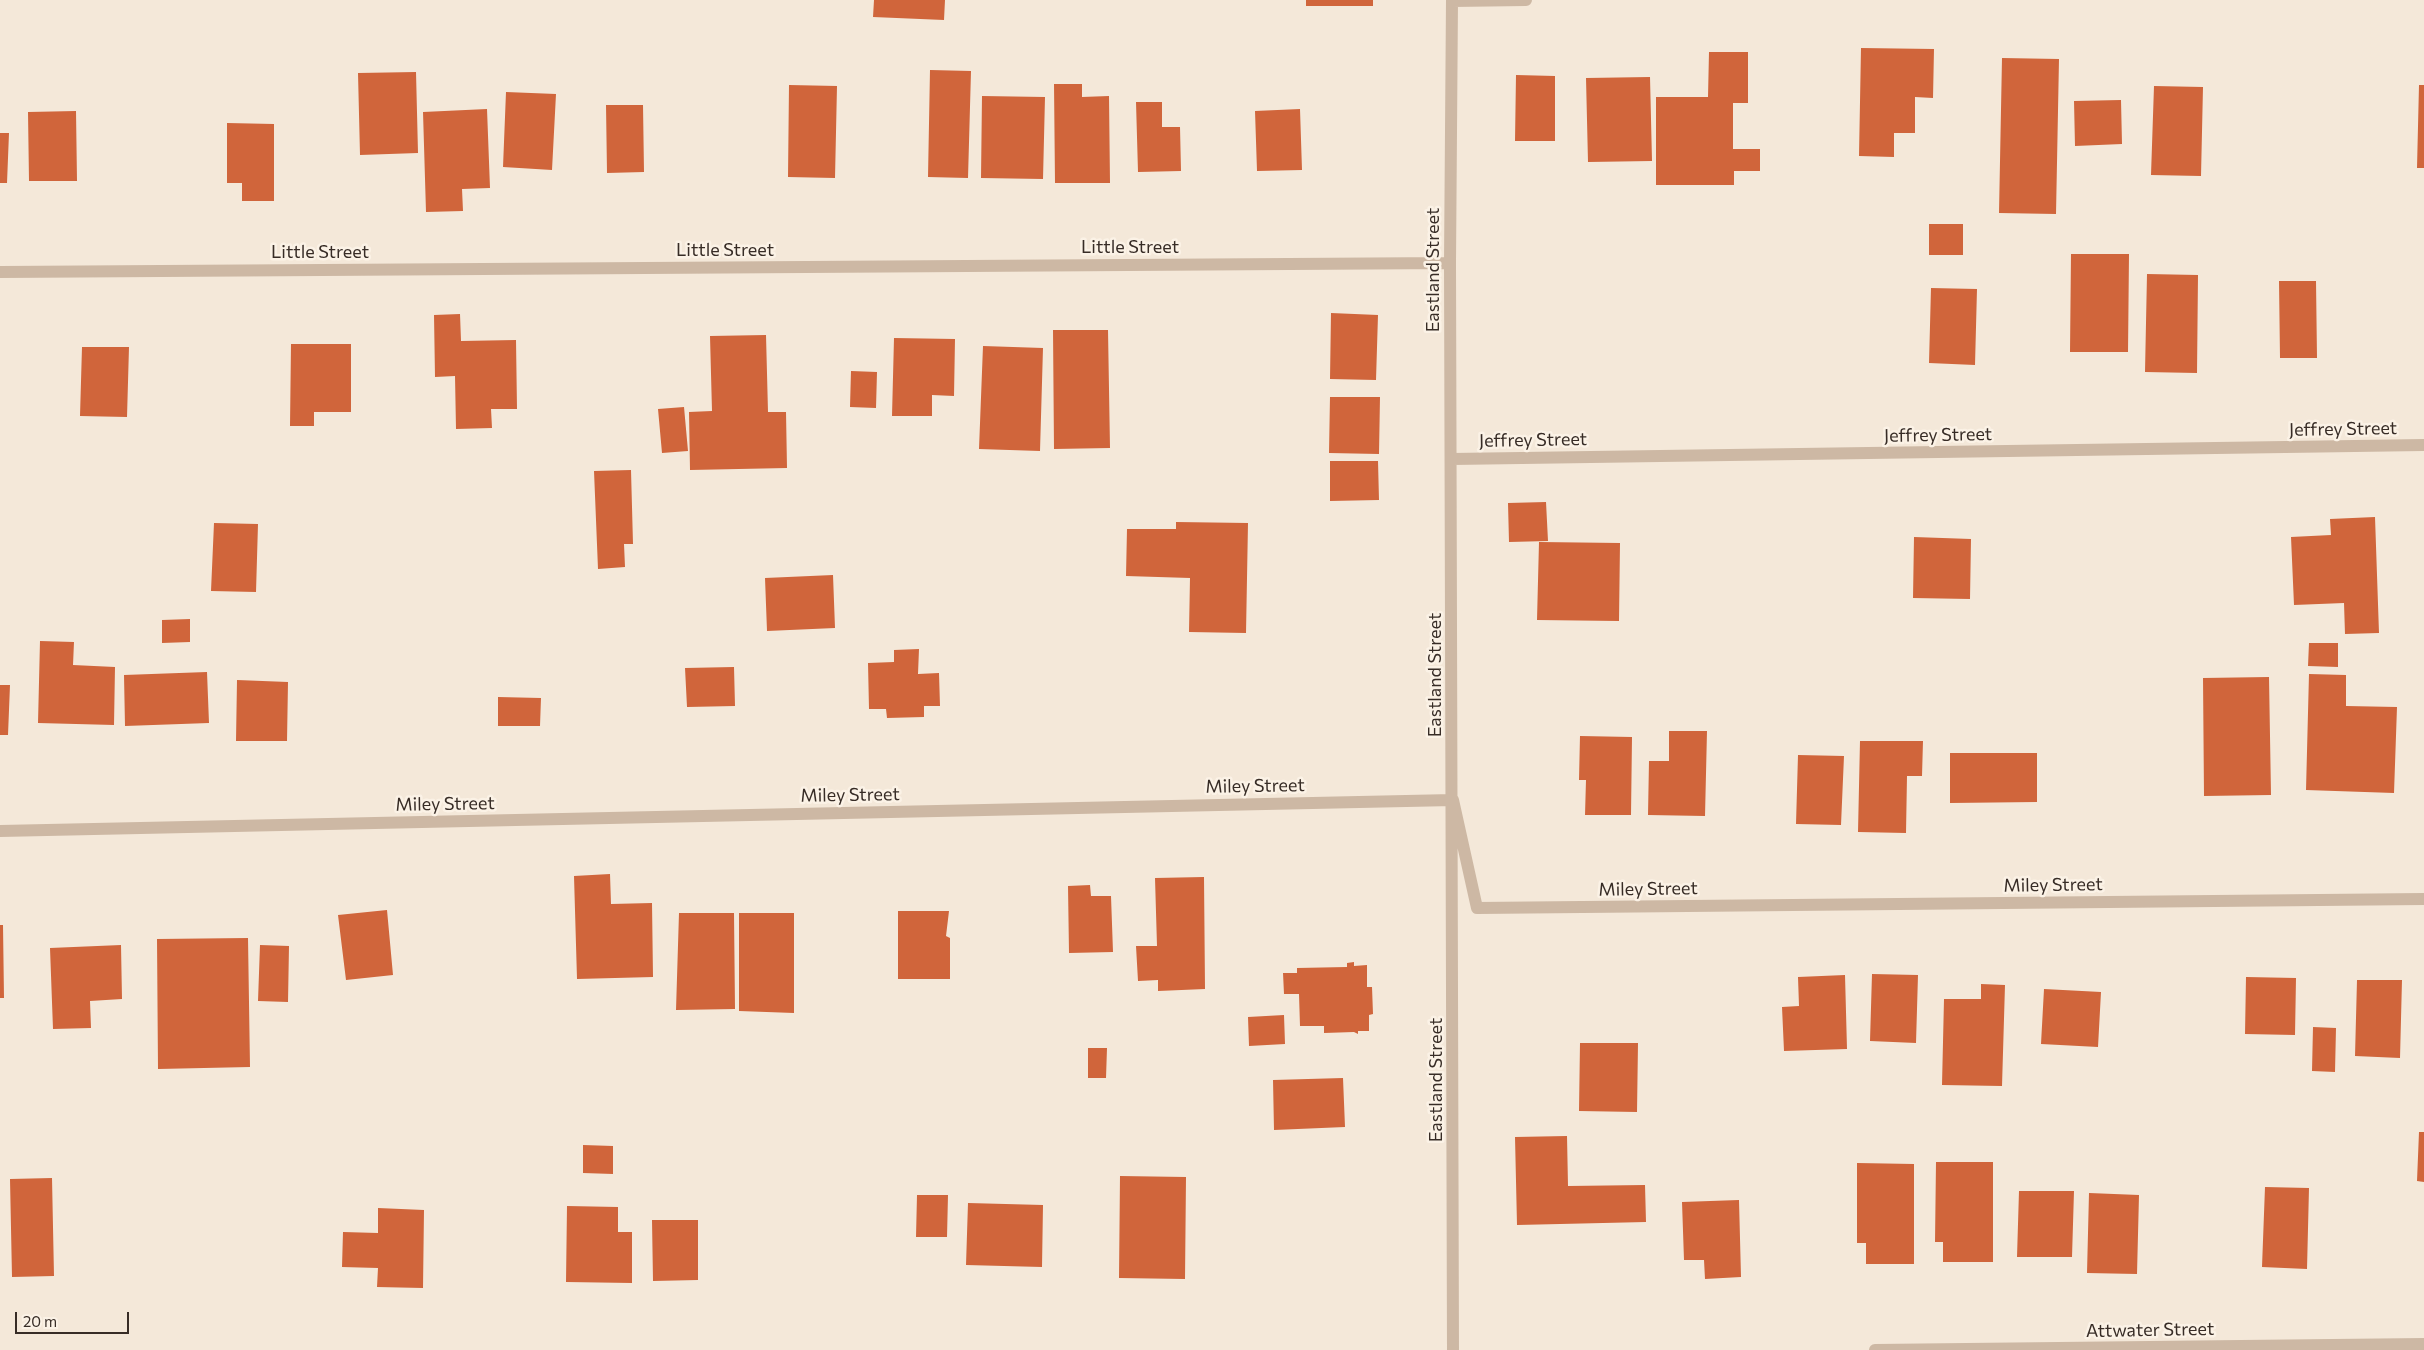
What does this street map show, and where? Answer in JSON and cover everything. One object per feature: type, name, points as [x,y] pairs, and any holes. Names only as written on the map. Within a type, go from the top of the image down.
[{"type":"street","points":[[1452,0],[1526,0]]},
{"type":"street","name":"Eastland Street","points":[[1452,0],[1450,263],[1453,800],[1453,1350]]},
{"type":"street","name":"Little Street","points":[[0,272],[1450,263]]},
{"type":"street","name":"Jeffrey Street","points":[[1452,459],[2424,445]]},
{"type":"street","name":"Miley Street","points":[[0,831],[1453,800],[1477,908],[2424,899]]},
{"type":"street","name":"Attwater Street","points":[[1876,1350],[2424,1344]]},
{"type":"building","points":[[874,0],[945,0],[944,20],[873,17]]},
{"type":"building","points":[[1306,0],[1373,0],[1373,6],[1306,6]]},
{"type":"building","points":[[1861,48],[1934,49],[1933,98],[1915,97],[1915,133],[1894,133],[1894,157],[1859,156]]},
{"type":"building","points":[[1709,52],[1748,52],[1748,103],[1733,103],[1733,149],[1760,149],[1760,171],[1734,171],[1734,185],[1656,185],[1656,97],[1708,97]]},
{"type":"building","points":[[2002,58],[2059,59],[2056,214],[1999,213]]},
{"type":"building","points":[[930,70],[971,71],[968,178],[928,177]]},
{"type":"building","points":[[416,72],[418,153],[360,155],[358,73]]},
{"type":"building","points":[[1516,75],[1555,76],[1555,141],[1515,141]]},
{"type":"building","points":[[1650,77],[1652,161],[1588,162],[1586,78]]},
{"type":"building","points":[[1054,84],[1082,84],[1082,97],[1109,96],[1110,183],[1055,183]]},
{"type":"building","points":[[789,85],[837,86],[835,178],[788,177]]},
{"type":"building","points":[[2419,85],[2424,85],[2424,168],[2417,168]]},
{"type":"building","points":[[2154,86],[2203,87],[2201,176],[2151,175]]},
{"type":"building","points":[[506,92],[556,94],[552,170],[503,167]]},
{"type":"building","points":[[982,96],[1045,97],[1043,179],[981,178]]},
{"type":"building","points":[[2121,100],[2122,144],[2075,146],[2074,101]]},
{"type":"building","points":[[1136,102],[1162,102],[1162,127],[1180,127],[1181,171],[1138,172]]},
{"type":"building","points":[[606,105],[643,105],[644,172],[607,173]]},
{"type":"building","points":[[487,109],[490,188],[462,189],[463,211],[426,212],[423,112]]},
{"type":"building","points":[[1300,109],[1302,170],[1257,171],[1255,111]]},
{"type":"building","points":[[76,111],[77,181],[29,181],[28,112]]},
{"type":"building","points":[[227,123],[274,124],[274,201],[242,201],[242,183],[227,183]]},
{"type":"building","points":[[0,133],[9,133],[7,183],[0,183]]},
{"type":"building","points":[[1929,224],[1963,224],[1963,255],[1929,255]]},
{"type":"building","points":[[2071,254],[2129,254],[2128,352],[2070,352]]},
{"type":"building","points":[[2147,274],[2198,275],[2197,373],[2145,372]]},
{"type":"building","points":[[2279,281],[2316,281],[2317,358],[2280,358]]},
{"type":"building","points":[[1931,288],[1977,289],[1975,365],[1929,363]]},
{"type":"building","points":[[1331,313],[1378,315],[1376,380],[1330,379]]},
{"type":"building","points":[[460,314],[461,341],[516,340],[517,409],[491,409],[492,428],[456,429],[455,376],[435,377],[434,315]]},
{"type":"building","points":[[1053,330],[1108,330],[1110,448],[1054,449]]},
{"type":"building","points":[[766,335],[768,412],[786,412],[787,468],[690,470],[689,412],[712,411],[710,336]]},
{"type":"building","points":[[894,338],[955,339],[954,396],[932,395],[932,416],[892,416]]},
{"type":"building","points":[[291,344],[351,344],[351,412],[314,412],[314,426],[290,426]]},
{"type":"building","points":[[983,346],[1043,348],[1040,451],[979,449]]},
{"type":"building","points":[[82,347],[129,347],[127,417],[80,416]]},
{"type":"building","points":[[851,371],[877,372],[876,408],[850,407]]},
{"type":"building","points":[[1330,397],[1380,397],[1379,454],[1329,453]]},
{"type":"building","points":[[684,407],[688,451],[662,453],[658,409]]},
{"type":"building","points":[[1330,461],[1378,461],[1379,500],[1330,501]]},
{"type":"building","points":[[631,470],[633,544],[624,544],[625,567],[598,569],[594,471]]},
{"type":"building","points":[[1546,502],[1548,541],[1509,542],[1508,503]]},
{"type":"building","points":[[2375,517],[2379,633],[2345,634],[2344,603],[2294,605],[2291,537],[2331,535],[2330,519]]},
{"type":"building","points":[[1176,522],[1248,523],[1246,633],[1189,632],[1190,578],[1126,576],[1127,529],[1176,529]]},
{"type":"building","points":[[214,523],[258,524],[256,592],[211,591]]},
{"type":"building","points":[[1914,537],[1971,539],[1970,599],[1913,598]]},
{"type":"building","points":[[1539,542],[1620,543],[1619,621],[1537,620]]},
{"type":"building","points":[[833,575],[835,628],[767,631],[765,578]]},
{"type":"building","points":[[190,619],[190,642],[162,643],[162,620]]},
{"type":"building","points":[[40,641],[74,642],[73,665],[115,667],[114,725],[38,723]]},
{"type":"building","points":[[2309,643],[2338,643],[2338,667],[2308,666]]},
{"type":"building","points":[[919,649],[918,674],[939,673],[940,706],[924,706],[924,717],[887,718],[886,709],[869,709],[868,663],[894,662],[894,650]]},
{"type":"building","points":[[734,667],[735,706],[687,707],[685,668]]},
{"type":"building","points":[[207,672],[209,723],[125,726],[124,675]]},
{"type":"building","points":[[2309,674],[2346,675],[2346,706],[2397,707],[2394,793],[2306,790]]},
{"type":"building","points":[[2269,677],[2271,795],[2204,796],[2203,678]]},
{"type":"building","points":[[237,680],[288,682],[287,741],[236,741]]},
{"type":"building","points":[[0,685],[10,685],[8,735],[0,735]]},
{"type":"building","points":[[498,697],[541,698],[540,726],[498,726]]},
{"type":"building","points":[[1669,731],[1707,731],[1705,816],[1648,815],[1649,761],[1669,761]]},
{"type":"building","points":[[1580,736],[1632,737],[1631,815],[1585,815],[1586,780],[1579,780]]},
{"type":"building","points":[[1860,741],[1923,741],[1922,776],[1907,776],[1906,833],[1858,832]]},
{"type":"building","points":[[1950,753],[2037,753],[2037,802],[1950,803]]},
{"type":"building","points":[[1798,755],[1844,756],[1841,825],[1796,824]]},
{"type":"building","points":[[610,874],[611,904],[652,903],[653,977],[577,979],[574,876]]},
{"type":"building","points":[[1204,877],[1205,989],[1158,991],[1158,980],[1138,981],[1136,946],[1157,946],[1155,878]]},
{"type":"building","points":[[1090,885],[1091,896],[1111,896],[1113,952],[1069,953],[1068,886]]},
{"type":"building","points":[[387,910],[393,975],[346,980],[338,915]]},
{"type":"building","points":[[898,911],[949,911],[946,936],[950,938],[950,979],[898,979]]},
{"type":"building","points":[[679,913],[734,913],[735,1009],[676,1010]]},
{"type":"building","points":[[739,913],[794,913],[794,1013],[739,1011]]},
{"type":"building","points":[[0,925],[3,925],[4,998],[0,998]]},
{"type":"building","points":[[248,938],[250,1067],[158,1069],[157,939]]},
{"type":"building","points":[[121,945],[122,999],[90,1001],[91,1028],[53,1029],[50,948]]},
{"type":"building","points":[[260,945],[289,946],[288,1002],[258,1001]]},
{"type":"building","points":[[1354,962],[1354,966],[1367,965],[1367,987],[1372,987],[1373,1014],[1369,1015],[1369,1031],[1358,1031],[1358,1034],[1354,1032],[1324,1033],[1324,1026],[1300,1026],[1299,994],[1284,994],[1283,973],[1297,973],[1297,968],[1347,967],[1347,963]]},
{"type":"building","points":[[1872,974],[1918,975],[1916,1043],[1870,1041]]},
{"type":"building","points":[[1845,975],[1847,1049],[1784,1051],[1782,1007],[1799,1006],[1798,977]]},
{"type":"building","points":[[2246,977],[2296,978],[2295,1035],[2245,1034]]},
{"type":"building","points":[[2357,980],[2402,980],[2400,1058],[2355,1056]]},
{"type":"building","points":[[1981,984],[2005,985],[2002,1086],[1942,1085],[1944,999],[1981,999]]},
{"type":"building","points":[[2044,989],[2101,992],[2098,1047],[2041,1044]]},
{"type":"building","points":[[1284,1015],[1285,1044],[1249,1046],[1248,1017]]},
{"type":"building","points":[[2313,1027],[2336,1028],[2335,1072],[2312,1071]]},
{"type":"building","points":[[1580,1043],[1638,1043],[1637,1112],[1579,1111]]},
{"type":"building","points":[[1088,1048],[1107,1048],[1106,1078],[1088,1078]]},
{"type":"building","points":[[1343,1078],[1345,1127],[1274,1130],[1273,1080]]},
{"type":"building","points":[[2419,1132],[2424,1132],[2424,1182],[2417,1181]]},
{"type":"building","points":[[1567,1136],[1568,1186],[1645,1185],[1646,1222],[1517,1225],[1515,1137]]},
{"type":"building","points":[[583,1145],[613,1146],[613,1174],[583,1173]]},
{"type":"building","points":[[1936,1162],[1993,1162],[1993,1262],[1943,1262],[1943,1242],[1935,1242]]},
{"type":"building","points":[[1857,1163],[1914,1164],[1914,1264],[1866,1264],[1866,1243],[1857,1243]]},
{"type":"building","points":[[1120,1176],[1186,1177],[1185,1279],[1119,1278]]},
{"type":"building","points":[[52,1178],[54,1276],[12,1277],[10,1179]]},
{"type":"building","points":[[2265,1187],[2309,1188],[2307,1269],[2262,1267]]},
{"type":"building","points":[[2019,1191],[2074,1191],[2072,1257],[2017,1257]]},
{"type":"building","points":[[2089,1193],[2139,1195],[2137,1274],[2087,1273]]},
{"type":"building","points":[[917,1195],[948,1195],[947,1237],[916,1237]]},
{"type":"building","points":[[1739,1200],[1741,1277],[1705,1279],[1704,1260],[1684,1260],[1682,1202]]},
{"type":"building","points":[[968,1203],[1043,1205],[1042,1267],[966,1265]]},
{"type":"building","points":[[567,1206],[618,1207],[618,1232],[632,1232],[632,1283],[566,1282]]},
{"type":"building","points":[[378,1208],[424,1210],[423,1288],[377,1287],[378,1268],[342,1267],[343,1232],[378,1233]]},
{"type":"building","points":[[652,1220],[698,1220],[698,1280],[653,1281]]}]
